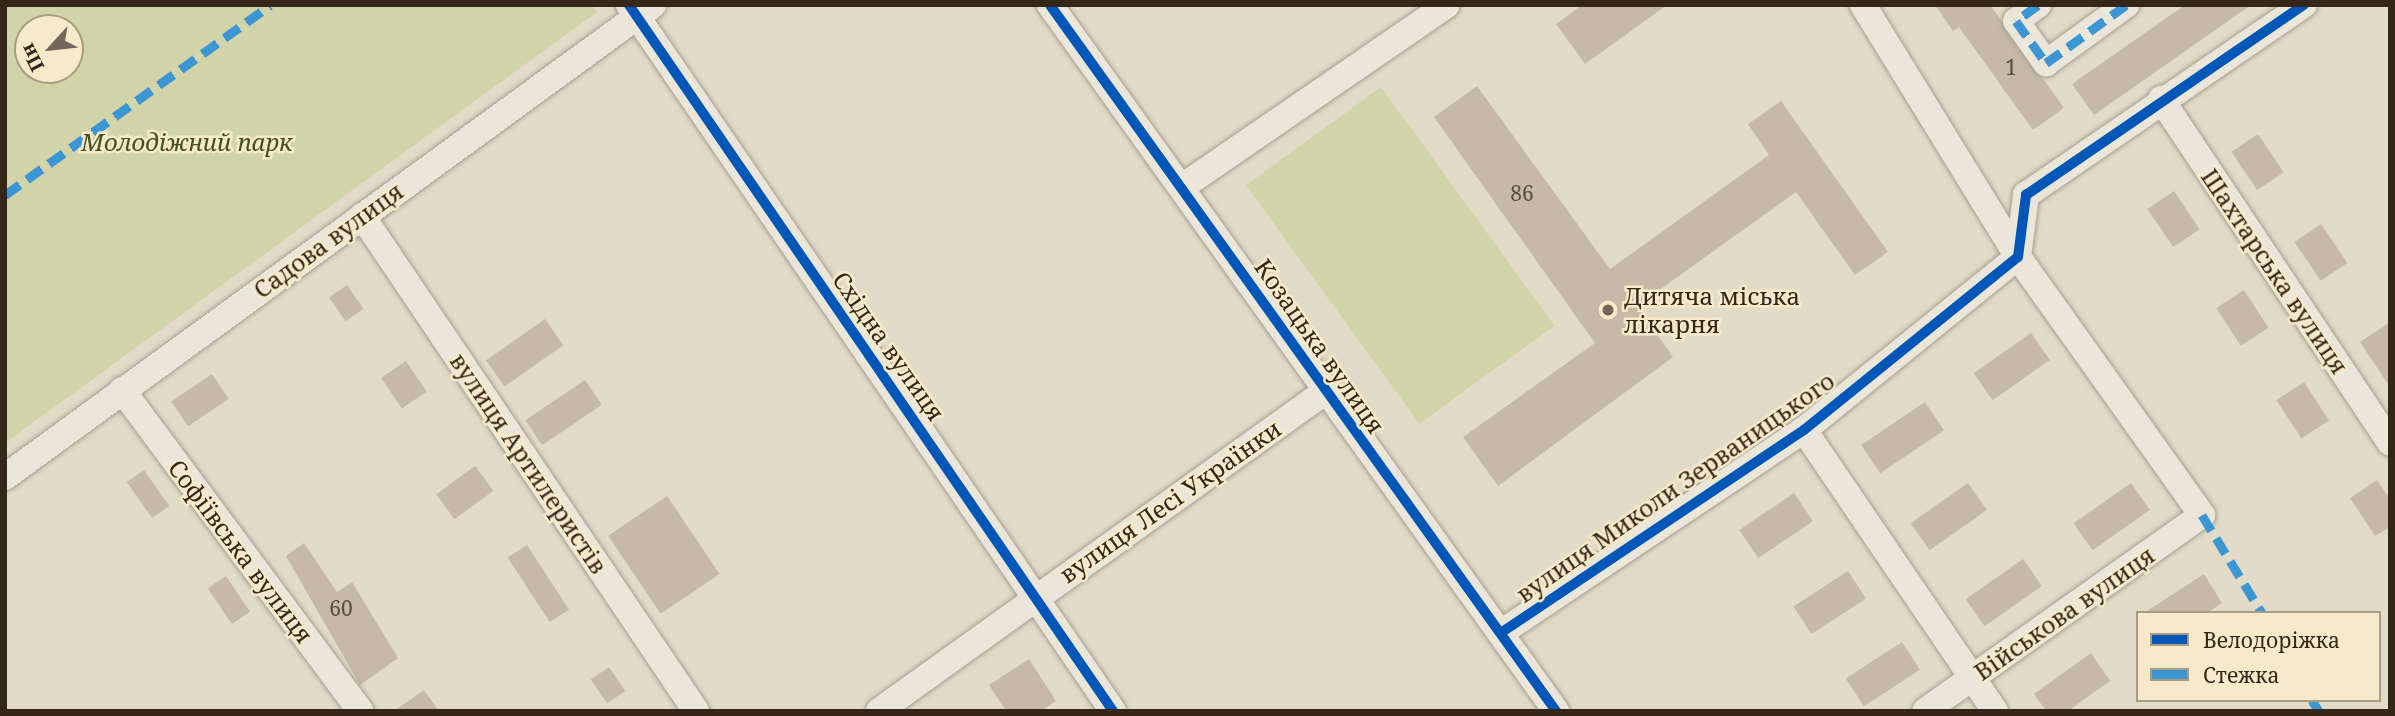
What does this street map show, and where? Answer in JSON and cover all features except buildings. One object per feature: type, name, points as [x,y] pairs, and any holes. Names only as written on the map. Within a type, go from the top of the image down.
[{"type":"street","name":"Козацька вулиця","points":[[1051,5],[1556,711]]},
{"type":"street","points":[[1182,187],[1447,5]]},
{"type":"street","points":[[1863,5],[2018,257]]},
{"type":"street","points":[[2038,5],[2017,21],[2046,63],[2126,5]]},
{"type":"street","points":[[2018,257],[2026,195],[2161,99],[2304,5]]},
{"type":"street","name":"Садова вулиця","points":[[5,477],[640,9]]},
{"type":"street","name":"Східна вулиця","points":[[640,9],[1113,711]]},
{"type":"street","name":"Шахтарська вулиця","points":[[2161,99],[2390,443]]},
{"type":"street","name":"вулиця Артилеристів","points":[[362,216],[696,711]]},
{"type":"street","name":"вулиця Миколи Зерваницького","points":[[1502,632],[1804,430],[2018,257]]},
{"type":"street","name":"Військова вулиця","points":[[1925,711],[2202,515],[2018,257]]},
{"type":"street","name":"Софіївська вулиця","points":[[122,390],[360,711]]},
{"type":"street","name":"вулиця Лесі Українки","points":[[879,711],[1035,596],[1326,391]]},
{"type":"street","points":[[1804,430],[1995,711]]},
{"type":"green space","name":"Молодіжний парк","points":[[5,5],[592,5],[597,12],[5,443]]},
{"type":"green space","points":[[1381,87],[1554,326],[1419,424],[1246,185]]},
{"type":"marked path","points":[[5,195],[270,5]]},
{"type":"marked path","points":[[2038,5],[2016,21],[2046,63],[2126,5]]},
{"type":"marked path","points":[[2202,515],[2261,611]]},
{"type":"marked path","points":[[2313,702],[2319,711]]},
{"type":"cycle path","points":[[629,5],[1113,711]]},
{"type":"cycle path","points":[[1050,5],[1556,711]]},
{"type":"cycle path","points":[[1502,632],[1804,430],[2018,257],[2026,195],[2304,5]]},
{"type":"place","name":"Дитяча міська лікарня","points":[[1608,310]]}]
